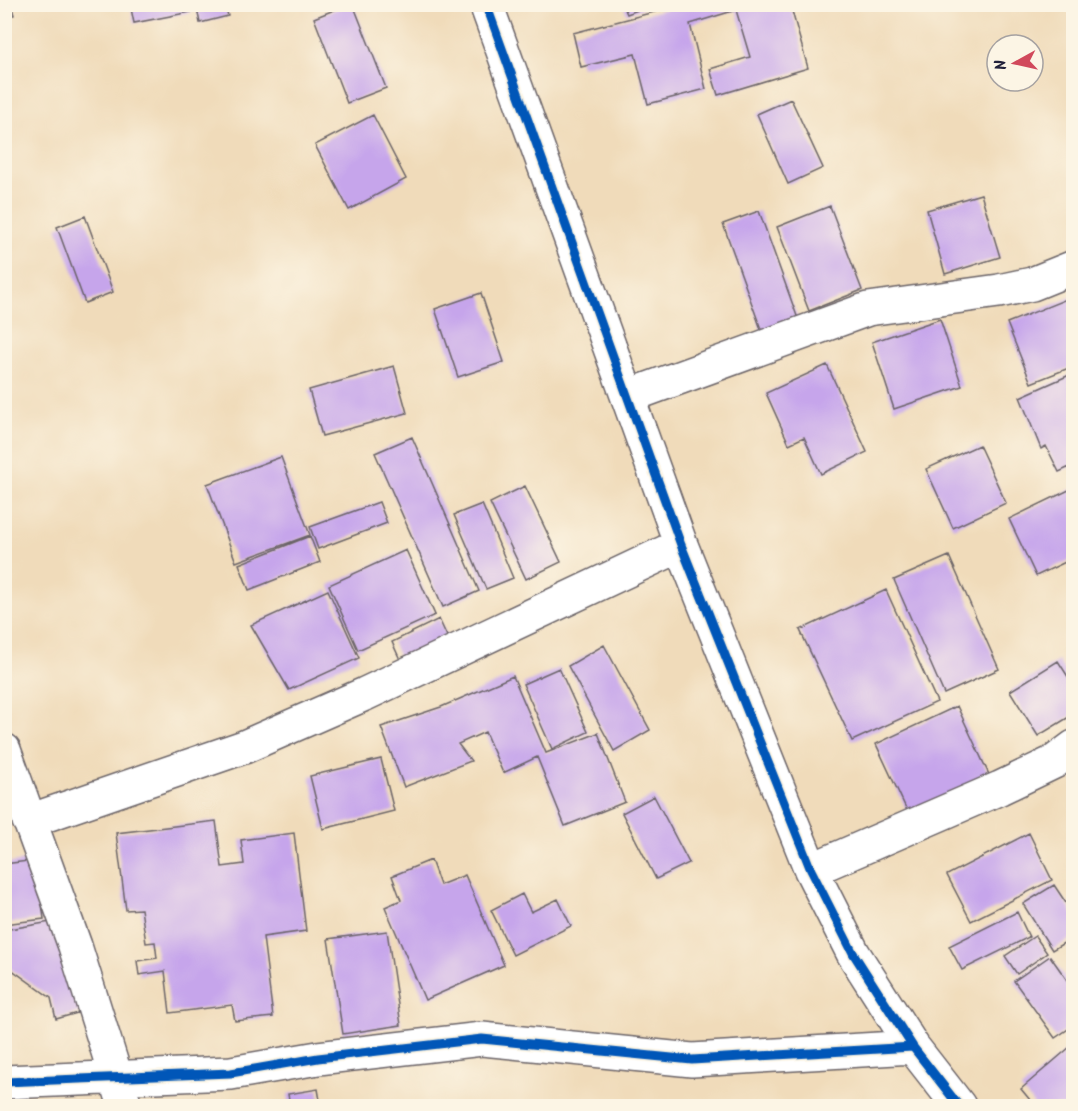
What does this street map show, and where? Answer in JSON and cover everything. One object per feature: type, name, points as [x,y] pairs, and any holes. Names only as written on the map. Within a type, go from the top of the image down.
[{"type":"street","points":[[486,4],[681,545],[812,870],[853,953],[913,1047],[959,1107]]},
{"type":"street","points":[[629,396],[868,309],[999,291],[1032,284],[1074,267]]},
{"type":"street","points":[[29,821],[243,747],[365,694],[681,545]]},
{"type":"street","points":[[812,870],[1000,788],[1054,762],[1074,747]]},
{"type":"street","points":[[8,768],[75,946],[121,1093]]},
{"type":"street","points":[[4,1082],[121,1093],[318,1058],[482,1039],[692,1060],[913,1047]]},
{"type":"building","points":[[4,4],[11,4],[14,15],[4,17]]},
{"type":"building","points":[[130,4],[189,4],[191,12],[134,23]]},
{"type":"building","points":[[196,4],[225,4],[228,16],[200,23]]},
{"type":"building","points":[[353,4],[386,88],[347,103],[314,18]]},
{"type":"building","points":[[685,4],[790,4],[808,68],[718,95],[710,69],[750,57],[736,10],[690,24],[706,89],[648,104],[635,54],[581,67],[573,33]]},
{"type":"building","points":[[623,5],[651,5],[627,14]]},
{"type":"building","points":[[791,99],[823,168],[788,184],[757,114]]},
{"type":"building","points":[[373,115],[406,179],[349,210],[315,145]]},
{"type":"building","points":[[981,194],[1000,257],[945,274],[927,210]]},
{"type":"building","points":[[830,206],[862,290],[809,311],[777,227]]},
{"type":"building","points":[[759,211],[802,330],[766,343],[723,224]]},
{"type":"building","points":[[85,216],[113,292],[85,303],[57,227]]},
{"type":"building","points":[[481,293],[504,362],[458,377],[435,309]]},
{"type":"building","points":[[1074,296],[1074,366],[1031,383],[1007,323]]},
{"type":"building","points":[[940,319],[962,386],[894,409],[872,342]]},
{"type":"building","points":[[827,365],[867,452],[821,474],[804,437],[789,444],[766,393]]},
{"type":"building","points":[[394,366],[407,413],[322,436],[309,390]]},
{"type":"building","points":[[1074,373],[1074,465],[1059,472],[1046,446],[1041,449],[1020,397]]},
{"type":"building","points":[[412,437],[479,591],[443,607],[375,453]]},
{"type":"building","points":[[979,445],[1006,503],[953,528],[926,469]]},
{"type":"building","points":[[281,457],[310,535],[236,562],[207,484]]},
{"type":"building","points":[[525,486],[561,562],[526,579],[490,503]]},
{"type":"building","points":[[1071,489],[1074,495],[1074,558],[1036,576],[1009,519]]},
{"type":"building","points":[[379,502],[387,523],[318,549],[310,527]]},
{"type":"building","points":[[482,504],[513,578],[486,589],[454,515]]},
{"type":"building","points":[[310,536],[320,562],[249,590],[239,564]]},
{"type":"building","points":[[406,550],[435,615],[358,650],[329,585]]},
{"type":"building","points":[[949,556],[999,669],[944,694],[894,580]]},
{"type":"building","points":[[328,590],[359,658],[289,690],[251,625]]},
{"type":"building","points":[[886,590],[937,702],[852,741],[800,630]]},
{"type":"building","points":[[439,619],[450,643],[403,666],[392,642]]},
{"type":"building","points":[[604,645],[650,730],[614,751],[568,666]]},
{"type":"building","points":[[1058,661],[1074,686],[1074,714],[1038,736],[1010,691]]},
{"type":"building","points":[[559,668],[588,732],[552,749],[523,684]]},
{"type":"building","points":[[513,676],[546,753],[598,733],[625,802],[565,826],[537,757],[503,773],[485,732],[458,744],[471,761],[404,787],[381,727],[441,707]]},
{"type":"building","points":[[957,706],[992,781],[911,819],[876,744]]},
{"type":"building","points":[[381,759],[394,811],[323,829],[310,776]]},
{"type":"building","points":[[654,796],[689,863],[656,879],[622,813]]},
{"type":"building","points":[[216,821],[222,867],[244,864],[241,840],[294,833],[306,931],[263,937],[273,1017],[235,1021],[232,1005],[170,1013],[165,971],[139,975],[137,961],[157,958],[155,942],[146,943],[141,909],[126,910],[116,833]]},
{"type":"building","points":[[1029,833],[1052,880],[971,921],[947,875]]},
{"type":"building","points":[[36,860],[44,919],[4,924],[4,864]]},
{"type":"building","points":[[431,860],[440,885],[465,875],[504,965],[425,1000],[385,907],[401,900],[392,876]]},
{"type":"building","points":[[1054,885],[1074,915],[1074,937],[1052,950],[1023,904]]},
{"type":"building","points":[[522,894],[531,912],[558,899],[571,926],[513,955],[491,910]]},
{"type":"building","points":[[1017,912],[1029,937],[962,970],[949,946]]},
{"type":"building","points":[[62,920],[88,1010],[56,1019],[51,998],[4,964],[4,930]]},
{"type":"building","points":[[387,931],[401,1025],[343,1034],[328,939]]},
{"type":"building","points":[[1035,936],[1047,953],[1017,974],[1005,956]]},
{"type":"building","points":[[1050,956],[1074,990],[1074,1025],[1055,1038],[1014,981]]},
{"type":"building","points":[[1070,1047],[1074,1051],[1074,1106],[1035,1106],[1021,1089]]},
{"type":"building","points":[[318,1089],[321,1106],[290,1106],[288,1094]]},
{"type":"cycle path","points":[[486,4],[681,545],[811,870],[853,953],[913,1047],[959,1106]]},
{"type":"cycle path","points":[[4,1082],[231,1073],[318,1058],[482,1039],[692,1060],[913,1047]]}]
